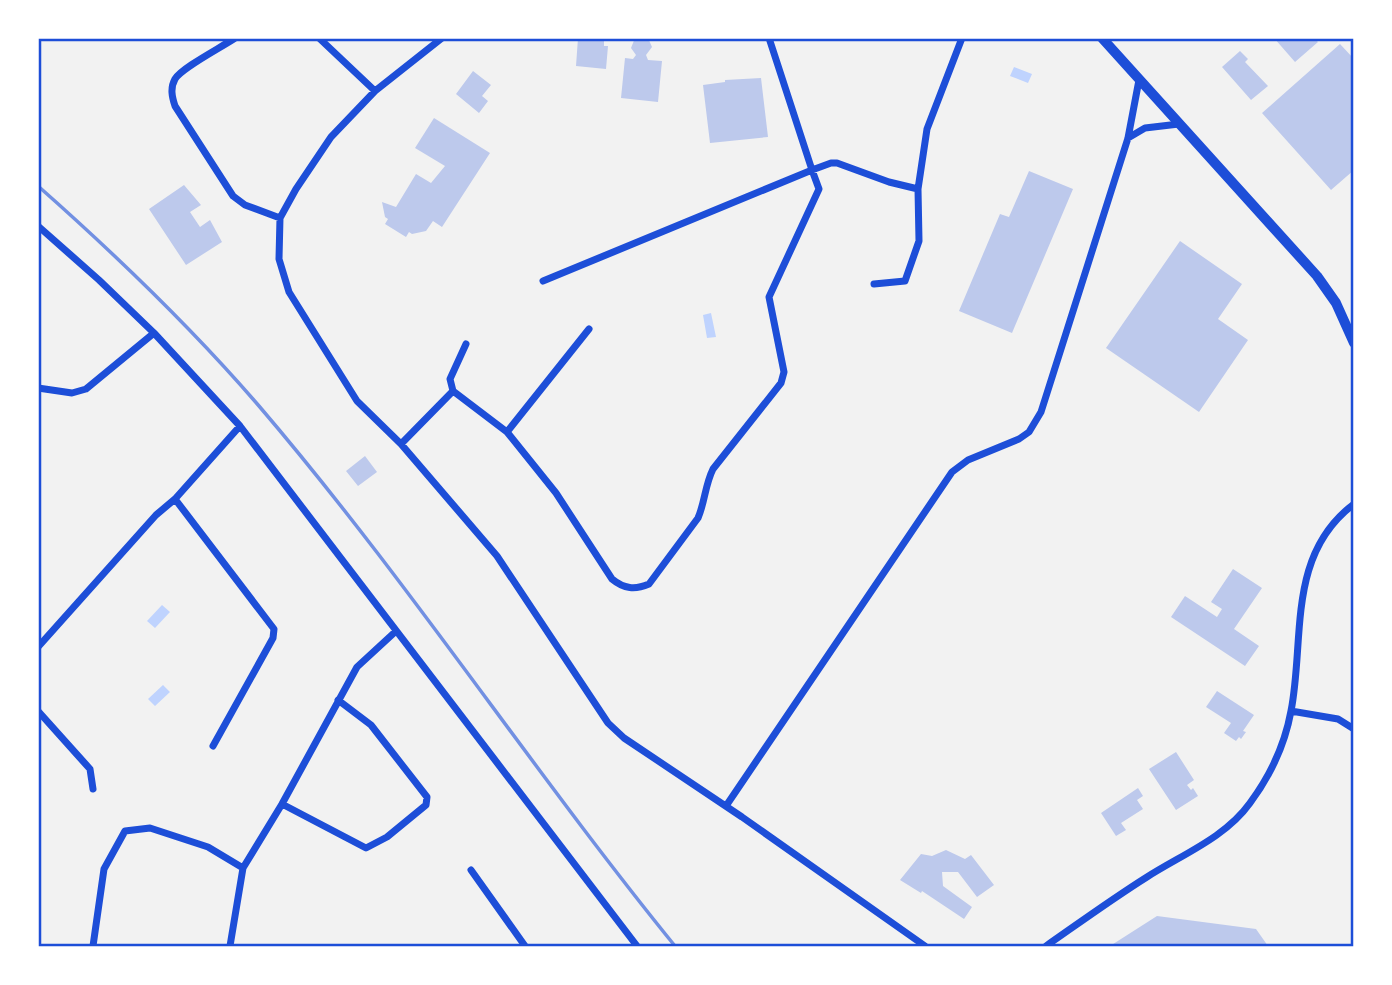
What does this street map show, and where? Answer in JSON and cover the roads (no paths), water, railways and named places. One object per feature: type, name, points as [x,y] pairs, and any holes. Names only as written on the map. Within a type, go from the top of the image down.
[{"type":"main road","points":[[1102,38],[1317,275],[1336,303],[1353,343]]},
{"type":"street","points":[[235,38],[177,76],[172,89],[173,98],[175,106],[233,196],[245,205],[280,218]]},
{"type":"street","points":[[319,38],[375,91]]},
{"type":"street","points":[[443,38],[375,91],[331,137],[296,189],[280,218],[279,259],[289,292],[357,401],[401,444],[497,556],[608,723],[624,738],[726,806],[925,947]]},
{"type":"street","points":[[466,344],[450,379],[453,391],[508,432],[556,493],[612,579],[629,588],[649,584],[698,518],[713,468],[781,383],[784,372],[769,297],[819,189],[769,38]]},
{"type":"street","points":[[874,284],[905,281],[919,241],[918,189],[927,129],[962,38]]},
{"type":"street","points":[[726,806],[952,472],[968,460],[1019,439],[1029,432],[1041,412],[1128,138],[1139,80]]},
{"type":"street","points":[[1128,138],[1144,128],[1179,124]]},
{"type":"street","points":[[543,281],[831,163],[918,189]]},
{"type":"street","points":[[38,226],[154,333],[240,426],[637,947]]},
{"type":"street","points":[[508,432],[589,329]]},
{"type":"street","points":[[38,388],[72,394],[86,389],[154,333]]},
{"type":"street","points":[[401,444],[453,391]]},
{"type":"street","points":[[38,647],[240,426]]},
{"type":"street","points":[[175,499],[274,629],[273,638],[213,746]]},
{"type":"street","points":[[1046,947],[1148,877],[1217,834],[1249,805],[1279,753],[1291,711],[1300,610],[1307,575],[1316,550],[1332,526],[1353,504]]},
{"type":"street","points":[[230,947],[243,868],[358,667],[395,632]]},
{"type":"street","points":[[282,804],[366,848],[387,837],[426,805],[427,797],[371,725],[338,700]]},
{"type":"street","points":[[38,710],[90,769],[93,789]]},
{"type":"street","points":[[1291,711],[1338,719],[1353,729]]},
{"type":"street","points":[[93,947],[104,869],[125,831],[150,828],[208,847],[243,868]]},
{"type":"street","points":[[471,870],[525,947]]},
{"type":"water","points":[[1014,67],[1032,74],[1028,83],[1010,76]]},
{"type":"water","points":[[711,313],[716,337],[707,338],[703,315]]},
{"type":"water","points":[[162,605],[170,612],[155,628],[147,621]]},
{"type":"water","points":[[163,685],[170,692],[155,706],[148,699]]},
{"type":"railway","points":[[38,186],[152,292],[259,406],[418,606],[570,812],[675,946]]}]
